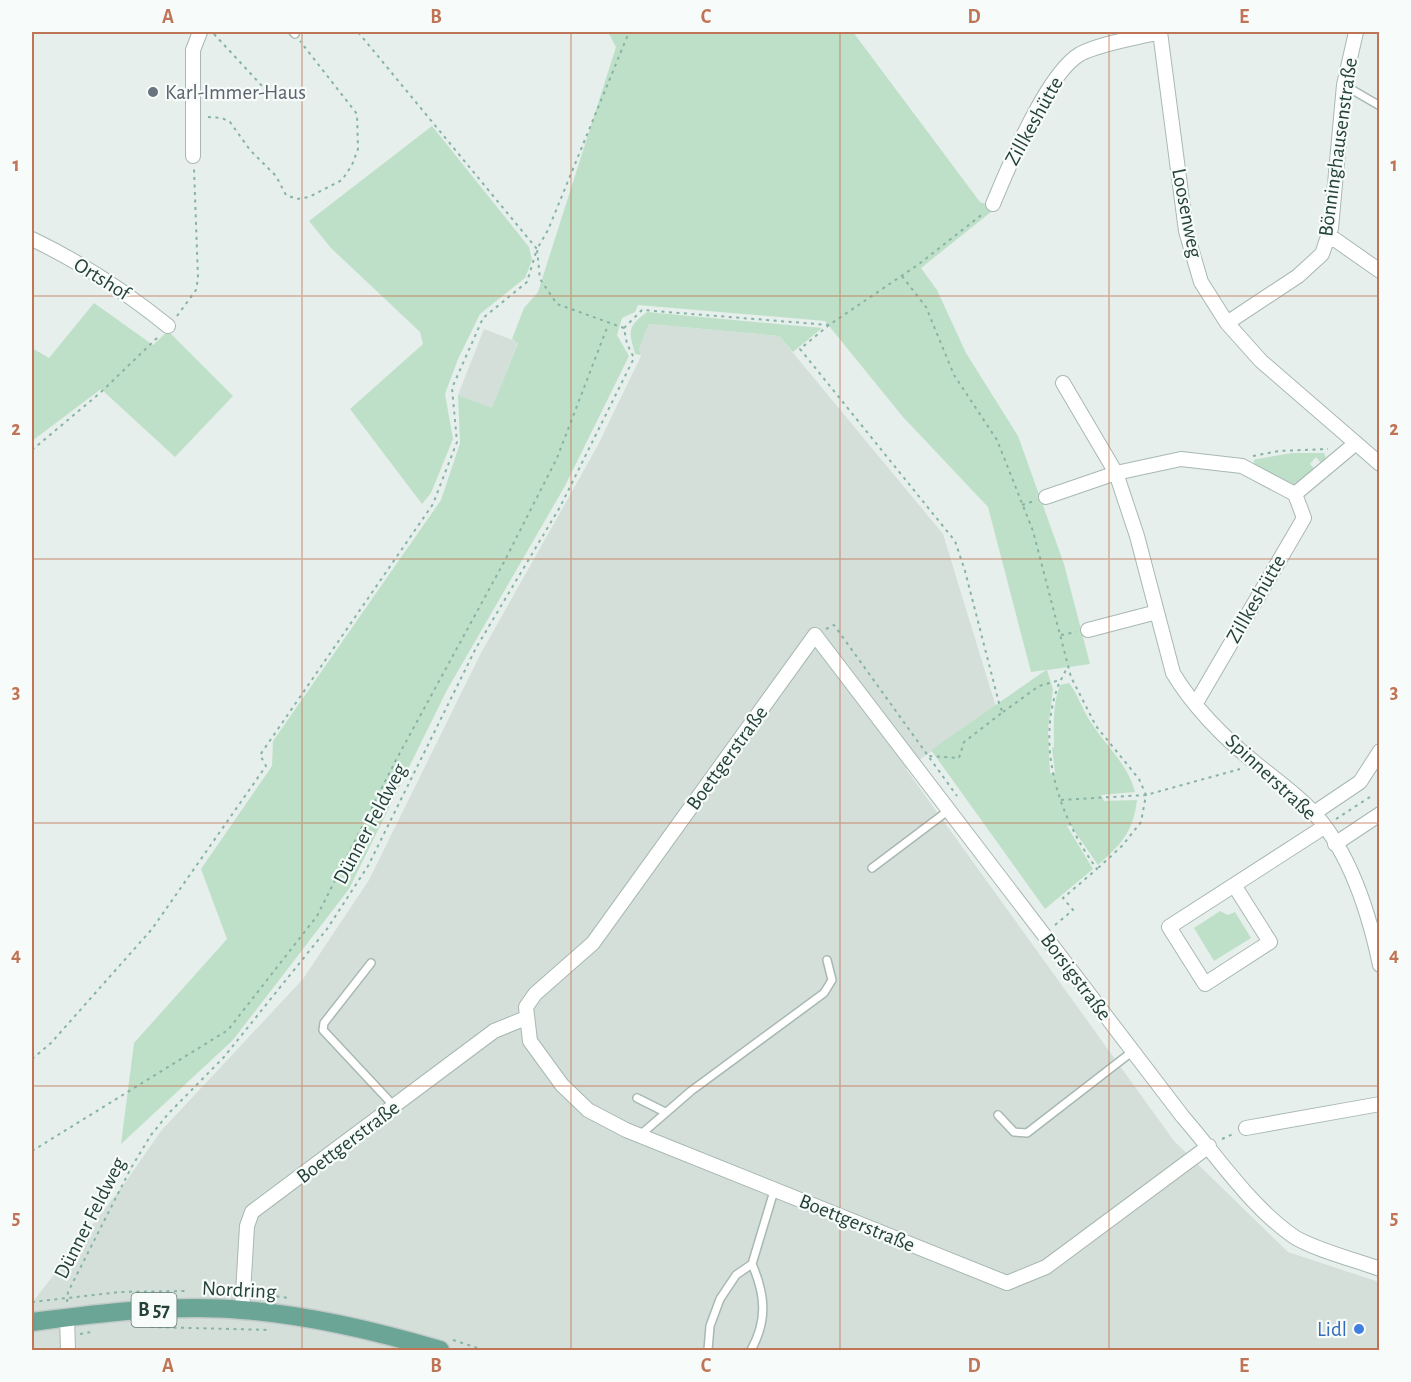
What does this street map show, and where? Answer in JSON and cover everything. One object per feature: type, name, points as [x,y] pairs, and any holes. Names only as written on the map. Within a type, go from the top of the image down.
[{"type":"main road","name":"Nordring","points":[[32,1322],[152,1310],[242,1310],[316,1320],[440,1350]]},
{"type":"street","points":[[193,156],[193,50],[200,32]]},
{"type":"street","name":"Zillkeshütte","points":[[993,204],[1018,144],[1061,70],[1081,54],[1160,32]]},
{"type":"street","name":"Loosenweg","points":[[1160,32],[1186,231],[1201,282],[1227,323],[1261,361],[1352,446],[1380,464]]},
{"type":"street","name":"Bönninghausenstraße","points":[[1227,323],[1298,276],[1322,254],[1330,236],[1344,85],[1356,32]]},
{"type":"street","points":[[1330,236],[1380,271]]},
{"type":"street","name":"Ortshof","points":[[32,239],[59,252],[135,300],[168,326]]},
{"type":"street","points":[[1063,383],[1116,473],[1137,536],[1173,673],[1182,688],[1196,703]]},
{"type":"street","points":[[1046,497],[1116,473],[1181,459],[1242,466],[1295,494],[1352,446]]},
{"type":"street","name":"Zillkeshütte","points":[[1196,703],[1304,518],[1295,494]]},
{"type":"street","points":[[1088,630],[1157,612]]},
{"type":"street","name":"Borsigstraße","points":[[815,634],[1183,1118],[1255,1202],[1294,1237],[1380,1269]]},
{"type":"street","name":"Boettgerstraße","points":[[815,634],[593,943],[535,994],[526,1007],[530,1041],[562,1085],[588,1110],[639,1136],[1007,1283],[1046,1267],[1209,1146]]},
{"type":"street","name":"Spinnerstraße","points":[[1196,703],[1252,761],[1279,780],[1314,813],[1324,827],[1352,875],[1372,929],[1380,965]]},
{"type":"street","points":[[1314,813],[1360,782],[1380,752]]},
{"type":"street","points":[[1335,843],[1377,809]]},
{"type":"street","name":"Spinnerstraße","points":[[1234,885],[1270,942],[1205,984],[1169,927],[1234,885],[1324,827]]},
{"type":"street","name":"Boettgerstraße","points":[[242,1310],[247,1226],[252,1212],[494,1031],[526,1018]]},
{"type":"street","points":[[1246,1128],[1380,1104]]},
{"type":"street","points":[[67,1317],[68,1350]]},
{"type":"lane","points":[[1344,85],[1380,106]]},
{"type":"lane","points":[[872,868],[949,810]]},
{"type":"lane","points":[[639,1136],[665,1112],[824,993],[832,980],[827,960]]},
{"type":"lane","points":[[371,963],[324,1023],[323,1030],[394,1106]]},
{"type":"lane","points":[[998,1115],[1014,1132],[1027,1133],[1133,1051]]},
{"type":"lane","points":[[637,1098],[665,1112]]},
{"type":"lane","points":[[708,1350],[710,1326],[720,1299],[736,1275],[752,1264],[774,1191]]},
{"type":"lane","points":[[751,1350],[756,1341],[764,1309],[762,1288],[752,1264]]},
{"type":"path","points":[[212,32],[263,87]]},
{"type":"path","points":[[358,32],[537,249],[540,279],[557,304],[624,328],[642,310],[829,326]]},
{"type":"path","points":[[32,1059],[51,1043],[152,929],[266,766],[260,755],[433,504],[457,442],[452,388],[483,318],[527,282],[537,249],[548,230],[629,32]]},
{"type":"path","points":[[193,116],[222,118],[230,122],[250,150],[276,176],[286,195],[297,199],[309,197],[342,180],[352,165],[358,149],[357,114],[294,33]]},
{"type":"path","points":[[993,204],[971,225],[800,349],[955,541],[1000,707],[1004,712]]},
{"type":"path","points":[[902,276],[926,307],[954,375],[998,440],[1033,531],[1071,677],[1096,726],[1139,779],[1146,795],[1141,822],[1122,846],[1063,898],[1072,910],[1055,925]]},
{"type":"path","points":[[32,1151],[228,1030],[317,916],[396,759],[504,562],[557,458],[608,324]]},
{"type":"path","name":"Dünner Feldweg","points":[[67,1297],[99,1229],[151,1135],[168,1114],[224,1057],[327,929],[368,866],[476,648],[560,507],[634,358],[627,344],[624,328]]},
{"type":"path","points":[[1242,466],[1253,456],[1278,451],[1352,446]]},
{"type":"path","points":[[1068,665],[1055,694],[1050,748],[1068,824],[1097,869]]},
{"type":"path","points":[[928,756],[959,758],[964,742],[1039,686],[1060,680]]},
{"type":"path","points":[[1061,800],[1146,795],[1238,770],[1252,761]]},
{"type":"path","points":[[1360,782],[1377,809]]},
{"type":"path","points":[[1324,827],[1370,796]]},
{"type":"path","points":[[1209,1146],[1246,1128]]},
{"type":"path","points":[[32,1302],[83,1295]]},
{"type":"path","points":[[145,1327],[241,1328],[277,1331]]},
{"type":"path","points":[[87,1334],[98,1329]]},
{"type":"shaded area","points":[[649,324],[779,336],[943,534],[996,707],[906,769],[1174,1141],[1288,1252],[1379,1282],[1379,1350],[32,1350],[32,1303],[127,1180],[161,1131],[303,979],[369,880],[481,653],[597,447],[641,356],[639,349]]},
{"type":"shaded area","points":[[484,329],[518,342],[492,409],[458,395]]},
{"type":"green space","points":[[608,32],[853,32],[980,202],[996,208],[921,268],[937,290],[966,353],[1018,436],[1064,564],[1090,664],[1047,670],[1053,689],[1048,730],[1050,773],[1055,773],[1052,748],[1054,747],[1056,701],[1060,685],[1069,683],[1090,721],[1122,764],[1132,782],[1135,792],[1101,795],[1104,801],[1137,800],[1129,830],[1113,851],[1098,865],[1071,826],[1067,826],[1093,869],[1045,909],[931,750],[1046,670],[1031,672],[988,507],[903,417],[825,321],[638,305],[635,312],[622,318],[617,335],[629,356],[565,486],[447,690],[349,889],[233,1040],[121,1144],[134,1043],[227,939],[201,869],[272,766],[273,741],[441,500],[460,443],[458,395],[492,408],[518,343],[512,339],[524,308],[538,292],[616,47]]},
{"type":"green space","points":[[432,126],[529,247],[532,260],[525,278],[480,314],[458,359],[445,394],[453,439],[431,493],[422,504],[350,409],[423,344],[420,332],[331,248],[309,221]]},
{"type":"green space","points":[[94,303],[153,345],[168,331],[233,396],[175,457],[101,389],[32,441],[32,348],[49,358]]},
{"type":"green space","points":[[647,312],[822,328],[793,352],[779,336],[649,324],[639,349],[641,355],[635,354],[631,336],[632,327]]},
{"type":"green space","points":[[1292,453],[1324,453],[1326,459],[1321,463],[1316,457],[1310,464],[1315,469],[1294,487],[1254,465],[1254,460],[1257,459]]},
{"type":"green space","points":[[1220,911],[1228,915],[1235,912],[1251,938],[1214,961],[1194,928]]},
{"type":"place","name":"Karl-Immer-Haus","points":[[153,92]]},
{"type":"place","name":"Lidl","points":[[1359,1329]]}]
